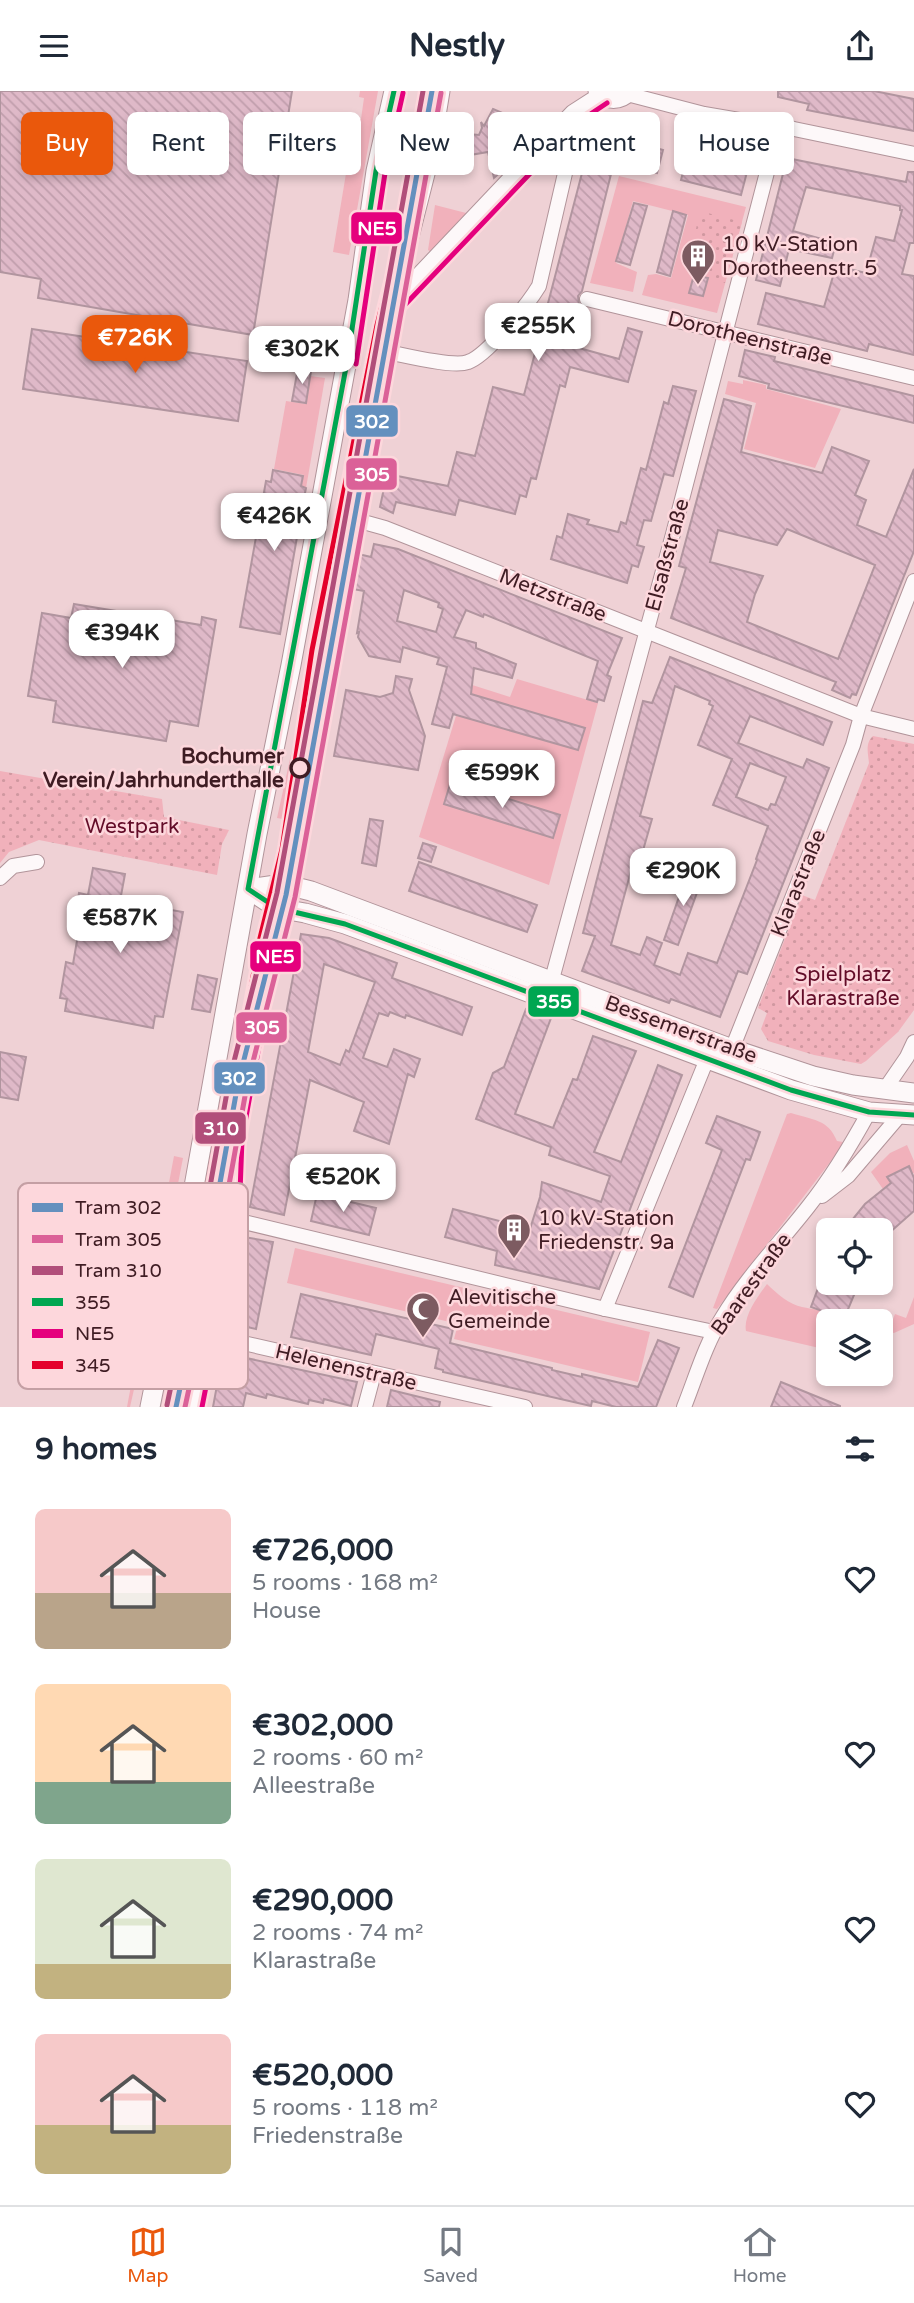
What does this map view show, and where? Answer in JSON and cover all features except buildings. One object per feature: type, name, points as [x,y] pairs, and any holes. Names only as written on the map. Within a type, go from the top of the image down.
[{"type":"main road","points":[[195,1183],[350,345],[376,171],[394,91]]},
{"type":"main road","points":[[231,1183],[233,1138],[267,951],[295,825],[321,652],[382,351],[429,158],[440,91]]},
{"type":"main road","points":[[576,112],[600,93],[617,99],[628,92]]},
{"type":"main road","points":[[392,306],[516,175]]},
{"type":"main road","points":[[350,345],[382,351]]},
{"type":"main road","points":[[248,889],[283,884]]},
{"type":"main road","name":"Bessemerstraße","points":[[277,908],[345,924],[791,1090],[869,1112],[907,1115],[914,1094],[813,1076],[551,983],[320,894],[283,884]]},
{"type":"main road","points":[[248,889],[277,908]]},
{"type":"main road","points":[[869,1112],[885,1089]]},
{"type":"main road","points":[[150,1407],[154,1389]]},
{"type":"main road","points":[[193,1407],[197,1389]]},
{"type":"street","points":[[628,92],[697,112]]},
{"type":"street","points":[[794,129],[914,154]]},
{"type":"street","points":[[382,351],[453,363],[468,362],[480,355],[527,304],[539,286],[565,175]]},
{"type":"street","name":"Elsaßstraße","points":[[551,983],[766,175]]},
{"type":"street","name":"Dorotheenstraße","points":[[587,299],[914,378]]},
{"type":"street","name":"Metzstraße","points":[[349,518],[386,528],[861,716],[914,729]]},
{"type":"street","name":"Klarastraße","points":[[732,1049],[853,745],[861,716],[914,581]]},
{"type":"street","points":[[0,878],[13,866],[37,862]]},
{"type":"street","points":[[885,1089],[914,1042]]},
{"type":"street","points":[[604,1309],[707,1059]]},
{"type":"street","name":"Baarestraße","points":[[684,1407],[723,1315],[762,1262],[810,1205],[869,1112]]},
{"type":"street","name":"Baarestraße","points":[[810,1205],[848,1176],[907,1115]]},
{"type":"street","points":[[248,1223],[604,1309],[714,1332]]},
{"type":"street","name":"Helenenstraße","points":[[248,1344],[525,1407]]},
{"type":"street","points":[[365,1407],[374,1374]]},
{"type":"green space","points":[[360,91],[378,91],[349,255],[333,252],[346,175],[361,175],[361,119],[364,98],[359,97]]},
{"type":"green space","points":[[619,176],[746,207],[717,313],[642,295],[648,275],[671,278],[688,215],[633,201],[616,263],[637,272],[633,292],[590,283]]},
{"type":"green space","points":[[435,205],[470,214],[431,252],[428,250]]},
{"type":"green space","points":[[700,211],[742,222],[725,283],[686,273]]},
{"type":"green space","points":[[310,376],[325,378],[306,488],[301,487],[304,475],[274,469],[286,401],[306,404]]},
{"type":"green space","points":[[743,380],[766,385],[766,389],[841,409],[815,468],[744,449],[756,403],[725,394],[728,381],[743,384]]},
{"type":"green space","points":[[517,679],[598,703],[549,885],[419,837],[466,683],[510,697]]},
{"type":"green space","points":[[301,709],[305,710],[288,820],[277,818]]},
{"type":"green space","name":"Spielplatz Klarastraße","points":[[873,736],[914,744],[914,1010],[898,1032],[861,1064],[814,1055],[768,1041],[761,1029],[767,1013],[758,1008],[802,895],[815,900],[869,763],[868,745]]},
{"type":"green space","name":"Westpark","points":[[0,771],[162,799],[164,817],[229,830],[222,844],[217,875],[39,840],[9,852],[0,863]]},
{"type":"green space","points":[[223,1080],[227,1081],[222,1135],[224,1182],[204,1183]]},
{"type":"green space","points":[[787,1114],[824,1124],[837,1141],[843,1142],[841,1148],[717,1309],[713,1308]]},
{"type":"green space","points":[[907,1145],[914,1161],[914,1173],[887,1177],[891,1184],[883,1189],[871,1172],[890,1153]]},
{"type":"green space","points":[[174,1156],[183,1158],[178,1183],[169,1183]]},
{"type":"green space","points":[[295,1248],[650,1332],[638,1382],[454,1339],[458,1324],[287,1283]]},
{"type":"green space","points":[[767,1284],[793,1304],[816,1310],[816,1347],[746,1331],[749,1313]]},
{"type":"green space","points":[[914,1297],[914,1324],[893,1333],[895,1314],[906,1318]]},
{"type":"green space","points":[[130,1389],[134,1389],[130,1407],[127,1407]]},
{"type":"tram line","name":"310","points":[[211,1183],[229,1081],[277,893],[423,91]]},
{"type":"tram line","name":"302","points":[[220,1183],[238,1083],[286,895],[432,91]]},
{"type":"tram line","name":"305","points":[[229,1183],[247,1085],[295,897],[441,93]]},
{"type":"tram line","name":"310","points":[[167,1405],[170,1389]]},
{"type":"tram line","name":"302","points":[[176,1407],[180,1389]]},
{"type":"tram line","name":"305","points":[[185,1407],[189,1389]]},
{"type":"transit line","name":"355","points":[[394,91],[376,171],[347,362],[248,889],[277,908],[345,924],[791,1090],[869,1112],[914,1115]]},
{"type":"transit line","name":"345","points":[[222,1183],[224,1136],[260,938],[282,849],[312,650],[377,325],[420,156],[431,91]]},
{"type":"transit line","name":"NE5","points":[[356,364],[385,173],[403,93]]},
{"type":"transit line","name":"NE5","points":[[240,1183],[242,1139],[278,942],[300,852],[330,654],[400,310],[580,121],[607,103]]},
{"type":"transit line","name":"345","points":[[184,1405],[187,1389]]},
{"type":"transit line","name":"NE5","points":[[202,1407],[206,1389]]},
{"type":"place","name":"10 kV-Station Dorotheenstr. 5","points":[[698,286]]},
{"type":"place","name":"Bochumer Verein/Jahrhunderthalle","points":[[300,768]]},
{"type":"place","name":"10 kV-Station Friedenstr. 9a","points":[[514,1260]]},
{"type":"place","name":"Alevitische Gemeinde","points":[[423,1339]]}]
